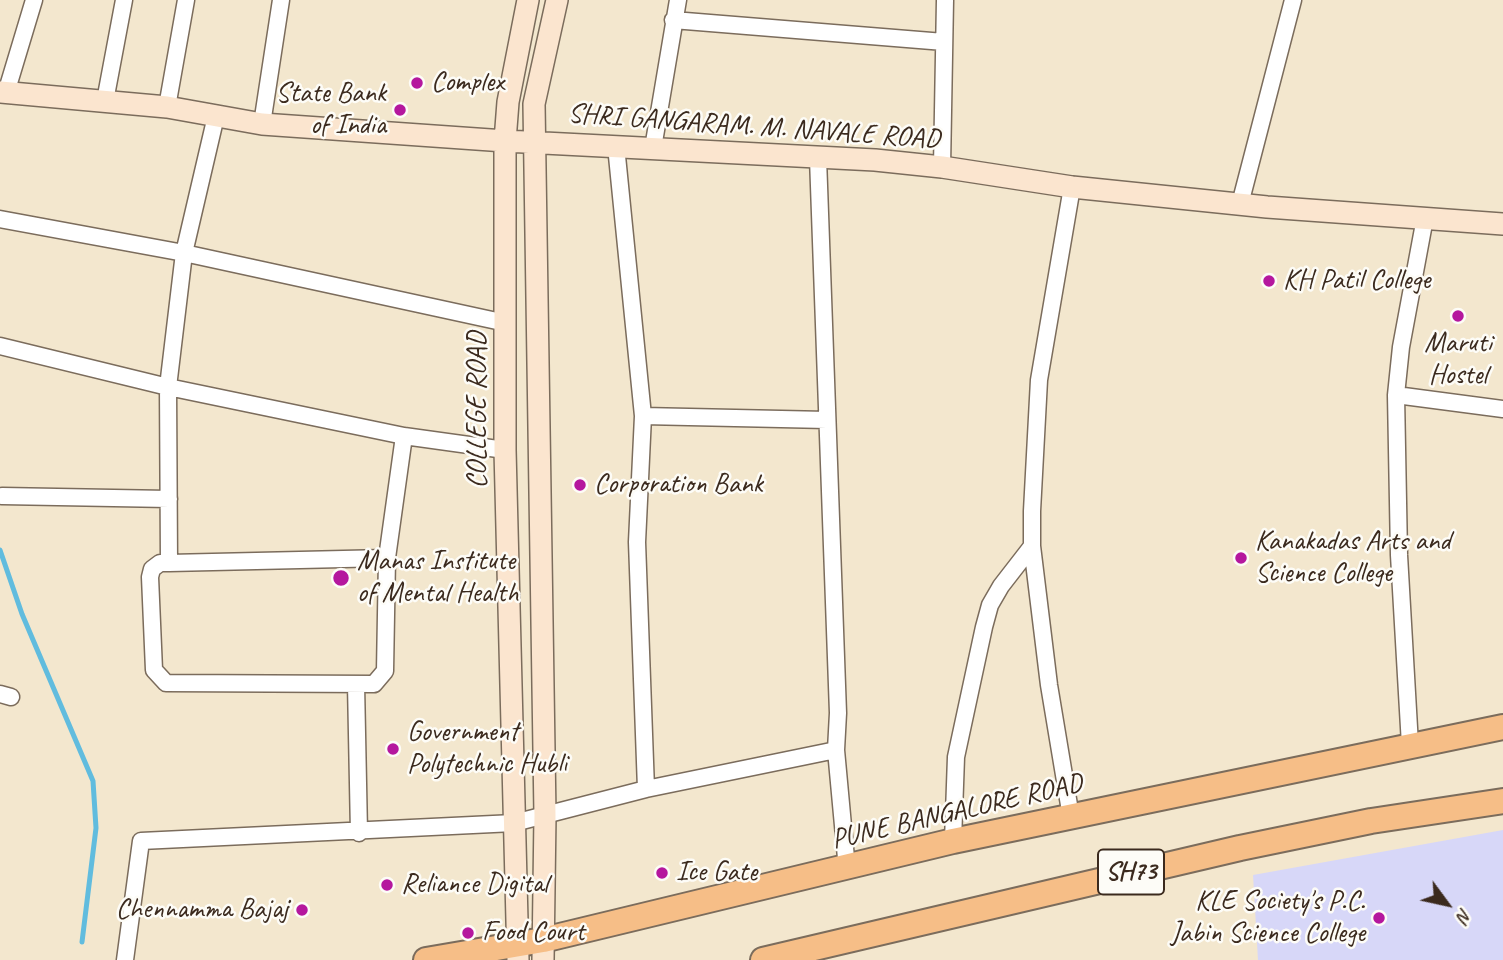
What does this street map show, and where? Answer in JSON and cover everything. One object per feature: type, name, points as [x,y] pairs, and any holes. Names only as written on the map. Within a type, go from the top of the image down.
[{"type":"main road","name":"COLLEGE ROAD","points":[[518,952],[505,450],[505,141],[509,102],[528,0]]},
{"type":"main road","points":[[543,950],[545,815],[534,104],[557,0]]},
{"type":"main road","name":"SHRI GANGARAM. M. NAVALE ROAD","points":[[3,93],[167,107],[262,124],[942,167],[1072,187],[1240,204],[1503,224]]},
{"type":"main road","name":"PUNE BANGALORE ROAD","points":[[426,960],[543,950],[706,898],[847,869],[953,841],[1503,727]]},
{"type":"main road","name":"SH73","points":[[763,960],[1240,848],[1371,821],[1503,801]]},
{"type":"street","points":[[3,93],[34,0]]},
{"type":"street","points":[[105,101],[124,0]]},
{"type":"street","points":[[167,107],[186,0]]},
{"type":"street","points":[[262,124],[282,0]]},
{"type":"street","points":[[653,148],[678,0]]},
{"type":"street","points":[[942,167],[945,0]]},
{"type":"street","points":[[1240,204],[1293,0]]},
{"type":"street","points":[[673,20],[944,42]]},
{"type":"street","points":[[169,563],[169,387],[184,253],[216,116]]},
{"type":"street","points":[[616,145],[643,416],[637,542],[646,789]]},
{"type":"street","points":[[818,158],[838,713],[836,750],[847,869]]},
{"type":"street","points":[[1071,817],[1049,685],[1032,546],[1039,380],[1072,187]]},
{"type":"street","points":[[1410,745],[1399,555],[1396,395],[1401,347],[1425,218]]},
{"type":"street","points":[[0,219],[184,253],[506,323]]},
{"type":"street","points":[[0,346],[169,387],[404,436],[505,450]]},
{"type":"street","points":[[1396,395],[1503,409]]},
{"type":"street","points":[[643,416],[827,420]]},
{"type":"street","points":[[387,558],[160,563],[152,569],[150,577],[154,670],[159,678],[176,684],[374,684],[385,671],[387,558],[404,436]]},
{"type":"street","points":[[2,496],[169,499]]},
{"type":"street","points":[[953,841],[956,757],[984,627],[990,605],[1001,586],[1032,546]]},
{"type":"street","points":[[356,684],[359,833]]},
{"type":"street","points":[[125,960],[141,841],[359,833],[514,822],[646,789],[836,750]]},
{"type":"shaded area","name":"KLE Society's P.C. Jabin Science College","points":[[1503,830],[1503,960],[1258,960],[1253,875]]},
{"type":"waterway","points":[[0,550],[22,614],[93,781],[96,828],[82,942]]},
{"type":"place","name":"Complex","points":[[417,83]]},
{"type":"place","name":"State Bank of India","points":[[400,110]]},
{"type":"place","name":"KH Patil College","points":[[1269,281]]},
{"type":"place","name":"Maruti Hostel","points":[[1458,316]]},
{"type":"place","name":"Corporation Bank","points":[[580,485]]},
{"type":"place","name":"Kanakadas Arts and Science College","points":[[1241,558]]},
{"type":"place","name":"Manas Institute of Mental Health","points":[[341,578]]},
{"type":"place","name":"Government Polytechnic Hubli","points":[[393,749]]},
{"type":"place","name":"Ice Gate","points":[[662,873]]},
{"type":"place","name":"Reliance Digital","points":[[387,885]]},
{"type":"place","name":"Chennamma Bajaj","points":[[302,910]]},
{"type":"place","name":"KLE Society's P.C. Jabin Science College","points":[[1379,918]]},
{"type":"place","name":"Food Court","points":[[468,933]]}]
